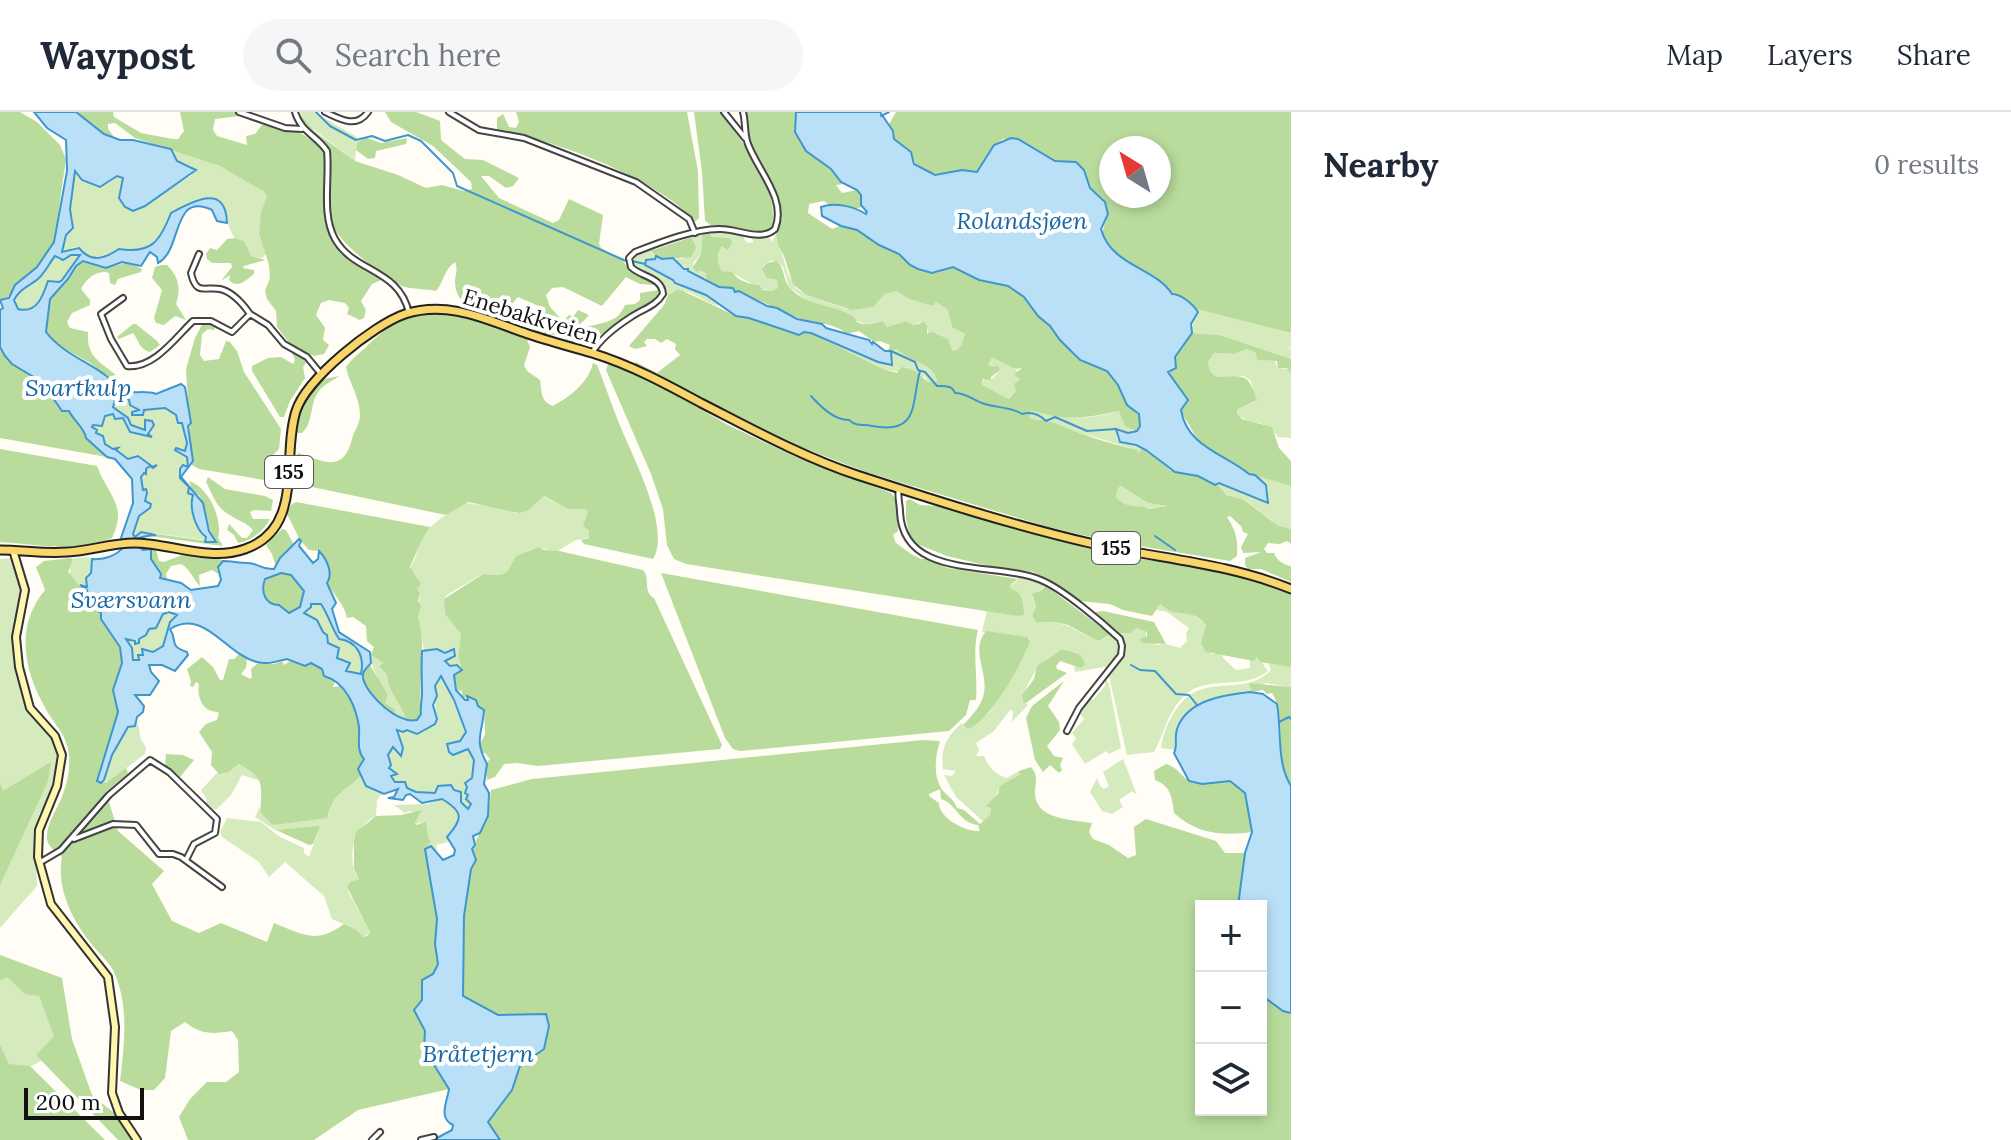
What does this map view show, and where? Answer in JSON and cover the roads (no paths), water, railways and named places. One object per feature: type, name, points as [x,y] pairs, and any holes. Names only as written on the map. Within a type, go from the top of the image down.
[{"type":"main road","name":"Enebakkveien","points":[[0,550],[63,553],[126,543],[222,553],[248,548],[269,534],[278,523],[286,502],[296,412],[305,392],[321,374],[375,330],[409,313],[436,309],[465,312],[592,353],[643,373],[818,460],[902,488],[1065,537],[1221,566],[1291,589]]},
{"type":"main road","points":[[13,550],[25,590],[16,637],[19,667],[29,705],[55,736],[62,755],[57,786],[40,825],[37,844],[39,863],[51,904],[108,977],[115,1027],[112,1093],[119,1113],[137,1140]]},
{"type":"street","points":[[239,112],[285,128],[302,129]]},
{"type":"street","points":[[295,112],[302,129],[327,151],[329,221],[335,239],[345,251],[400,289],[409,313]]},
{"type":"street","points":[[325,112],[353,122],[362,120],[368,112]]},
{"type":"street","points":[[449,112],[479,130],[524,138],[636,182],[689,219],[695,233]]},
{"type":"street","points":[[724,112],[746,139]]},
{"type":"street","points":[[592,353],[624,322],[654,305],[663,294],[658,282],[633,269],[629,263],[637,251],[695,233],[720,229],[764,236],[775,229],[778,219],[774,195],[746,139],[743,112]]},
{"type":"street","points":[[199,254],[191,273],[198,288],[223,290],[242,303],[250,314],[268,325],[284,344],[307,357],[321,374]]},
{"type":"street","points":[[123,298],[101,314],[118,353],[127,366],[132,367],[141,366],[170,345],[193,321],[211,321],[232,332],[250,314]]},
{"type":"street","points":[[902,488],[902,531],[917,550],[971,568],[1044,581],[1120,639],[1121,655],[1079,708],[1067,731]]},
{"type":"street","points":[[39,863],[56,855],[109,795],[150,760],[169,772],[217,819],[215,833],[194,844],[186,860]]},
{"type":"street","points":[[71,839],[113,824],[136,825],[159,854],[175,854],[222,887]]},
{"type":"street","points":[[372,1140],[380,1132]]},
{"type":"street","points":[[421,1140],[434,1137]]},
{"type":"water","points":[[34,112],[76,112],[104,134],[171,149],[177,161],[196,170],[133,211],[125,207],[119,198],[123,178],[117,176],[100,187],[82,180],[75,171],[70,209],[73,228],[66,235],[62,252],[79,248],[89,256],[99,258],[119,249],[140,249],[158,238],[171,213],[188,204],[206,198],[214,199],[225,210],[227,223],[217,221],[212,210],[199,206],[190,208],[183,215],[166,256],[158,263],[157,257],[150,252],[141,266],[122,262],[106,268],[83,261],[50,299],[46,332],[59,345],[105,375],[119,388],[156,394],[181,384],[185,387],[193,461],[181,477],[203,503],[209,531],[216,542],[205,542],[206,537],[194,518],[193,495],[188,493],[189,487],[180,478],[180,469],[183,465],[188,467],[187,457],[175,450],[185,451],[187,443],[182,423],[178,423],[176,415],[165,408],[144,410],[143,415],[132,415],[132,412],[139,410],[119,394],[113,407],[128,418],[131,425],[145,430],[145,420],[152,421],[154,425],[148,434],[152,437],[130,432],[123,418],[115,419],[113,414],[105,416],[102,426],[92,427],[103,436],[105,444],[113,449],[118,448],[116,450],[128,459],[138,456],[153,467],[157,465],[153,468],[150,466],[146,469],[146,474],[141,477],[143,490],[146,489],[147,493],[145,501],[151,504],[139,516],[133,534],[135,537],[141,532],[156,535],[129,540],[143,550],[151,549],[151,559],[161,574],[160,578],[181,583],[191,590],[218,586],[221,580],[218,567],[223,561],[252,563],[274,569],[280,558],[299,539],[299,546],[313,563],[318,559],[319,551],[326,562],[330,575],[327,583],[336,603],[332,609],[339,632],[370,652],[371,663],[364,671],[363,678],[370,693],[384,707],[401,718],[417,720],[421,714],[422,651],[437,649],[445,653],[454,649],[455,656],[445,661],[462,670],[454,675],[456,690],[465,700],[468,700],[467,696],[476,700],[484,710],[480,743],[487,764],[484,784],[489,793],[488,816],[480,833],[473,836],[475,845],[472,849],[476,860],[471,869],[464,916],[463,996],[498,1015],[546,1014],[549,1026],[544,1049],[520,1066],[512,1090],[488,1122],[500,1140],[428,1140],[452,1130],[453,1125],[445,1114],[449,1089],[424,1049],[425,1031],[414,1010],[422,1000],[422,980],[433,974],[438,964],[435,944],[437,919],[425,849],[431,846],[443,860],[454,855],[455,850],[447,837],[459,816],[442,799],[422,803],[410,794],[403,800],[388,798],[394,797],[398,789],[384,794],[366,786],[358,769],[364,759],[359,748],[355,711],[349,696],[332,679],[324,676],[322,669],[311,663],[305,666],[287,659],[257,662],[194,624],[182,624],[170,629],[175,645],[188,655],[175,671],[162,665],[149,665],[159,681],[150,695],[135,695],[144,706],[143,712],[137,717],[135,726],[128,727],[112,755],[104,780],[101,783],[97,781],[118,712],[113,690],[122,663],[120,647],[101,619],[101,613],[88,604],[84,597],[88,595],[87,590],[80,585],[87,587],[86,578],[91,573],[92,559],[110,557],[124,546],[121,538],[133,503],[132,479],[115,459],[107,457],[86,438],[69,411],[62,411],[42,382],[12,364],[0,347],[0,310],[3,308],[0,300],[9,298],[15,285],[37,267],[54,242],[67,171],[66,140],[47,128]],"holes":[[[71,255],[80,255],[62,280],[48,281],[35,306],[18,309],[14,300],[19,293],[39,278],[55,256],[63,260]],[[281,573],[291,575],[304,591],[300,607],[289,613],[268,600],[263,589],[265,579]],[[311,604],[321,604],[339,639],[358,650],[362,661],[361,674],[346,671],[350,663],[337,658],[339,648],[328,643],[327,635],[317,620],[304,613]],[[169,612],[177,615],[170,622],[163,646],[153,652],[142,649],[143,655],[138,655],[139,660],[133,660],[132,648],[126,639],[139,643],[149,629],[156,628],[163,614]],[[441,676],[466,732],[460,741],[447,744],[449,752],[453,755],[468,749],[474,760],[472,778],[465,783],[466,799],[471,804],[468,809],[461,802],[461,792],[451,785],[438,786],[435,793],[416,792],[407,788],[405,782],[395,782],[391,776],[397,774],[389,768],[388,755],[393,747],[401,756],[403,748],[397,730],[417,734],[435,724],[437,719],[433,705],[437,696],[435,686]]]},
{"type":"water","name":"Rolandsjøen","points":[[796,112],[880,112],[893,131],[894,139],[911,152],[914,164],[935,175],[962,170],[977,172],[994,145],[1011,138],[1055,161],[1076,162],[1084,170],[1090,188],[1099,196],[1099,208],[1106,208],[1108,214],[1101,229],[1114,251],[1155,278],[1172,294],[1186,300],[1198,312],[1191,324],[1192,333],[1175,357],[1176,368],[1168,372],[1188,400],[1181,410],[1185,423],[1208,448],[1255,475],[1266,485],[1268,503],[1198,476],[1175,472],[1146,450],[1120,442],[1116,429],[1128,433],[1137,431],[1139,414],[1127,405],[1107,371],[1080,360],[1024,297],[1008,286],[979,280],[953,267],[932,273],[918,269],[899,254],[857,230],[822,216],[821,207],[832,205],[867,212],[861,205],[861,195],[857,190],[841,182],[831,169],[806,151],[795,132]]},
{"type":"water","points":[[656,256],[673,258],[684,269],[719,287],[733,288],[735,292],[739,291],[797,319],[869,340],[885,351],[891,351],[892,365],[811,333],[799,335],[736,316],[706,295],[675,283],[645,265],[646,260],[655,259]]},
{"type":"water","points":[[1250,692],[1263,694],[1277,704],[1281,757],[1291,786],[1291,1013],[1267,999],[1267,900],[1239,900],[1245,853],[1252,832],[1245,793],[1230,781],[1202,784],[1189,781],[1174,753],[1177,729],[1182,719],[1197,705],[1218,697]]},
{"type":"waterway","points":[[316,112],[330,126],[356,140],[372,136],[385,141],[408,135],[421,141],[453,173],[457,186],[626,261]]},
{"type":"waterway","points":[[881,116],[889,112]]},
{"type":"waterway","points":[[632,261],[645,264]]},
{"type":"waterway","points":[[891,351],[915,362],[918,370],[925,372],[937,386],[950,387],[955,393],[981,403],[1022,414],[1035,414],[1046,421],[1055,417],[1087,431],[1116,429]]},
{"type":"waterway","points":[[811,396],[833,415],[855,424],[887,428],[898,426],[911,414],[920,371]]},
{"type":"waterway","points":[[1155,536],[1175,550]]},
{"type":"waterway","points":[[1131,665],[1140,670],[1155,671],[1176,694],[1189,695],[1197,705]]},
{"type":"waterway","points":[[1279,722],[1289,717],[1291,719]]},
{"type":"water label","name":"Svartkulp","points":[[78,388]]},
{"type":"water label","name":"Sværsvann","points":[[131,600]]},
{"type":"water label","name":"Bråtetjern","points":[[478,1054]]}]
